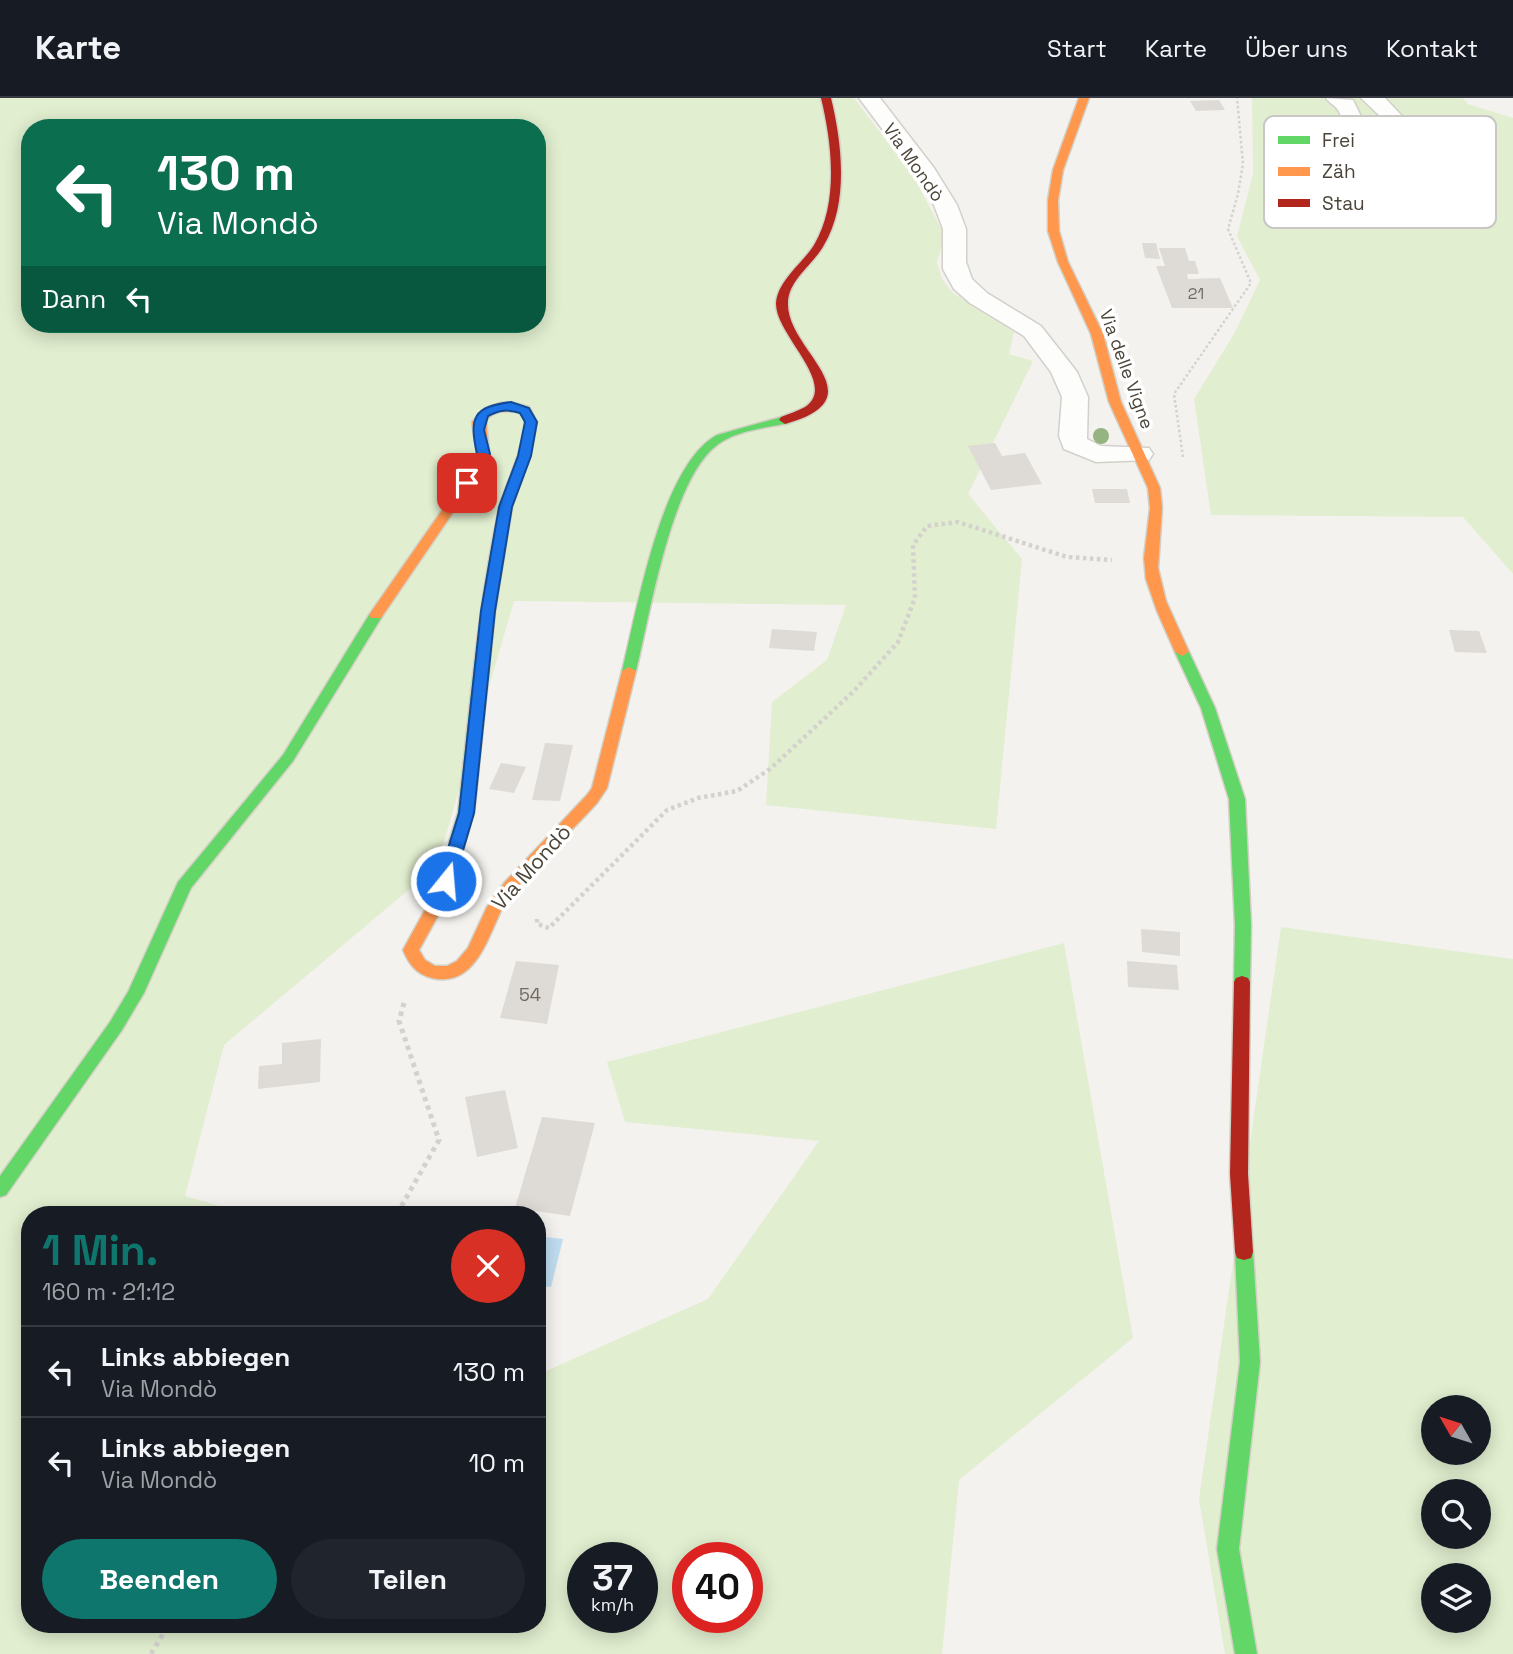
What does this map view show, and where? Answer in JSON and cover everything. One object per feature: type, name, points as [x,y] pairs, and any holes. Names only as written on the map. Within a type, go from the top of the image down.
[{"type":"street","name":"Via Mondò","points":[[441,974],[458,968],[467,961],[497,902],[534,859],[582,811],[599,788],[673,503],[691,463],[701,451],[721,436],[801,415],[817,404],[821,396],[821,375],[785,325],[781,307],[786,293],[822,240],[829,220],[835,181],[831,116],[827,98]]},
{"type":"street","name":"Via Mondò","points":[[869,98],[932,181],[952,220],[957,238],[954,261],[957,276],[970,291],[1017,319],[1037,336],[1073,390],[1076,407],[1074,443],[1096,454],[1139,454]]},
{"type":"street","name":"Via delle Vigne","points":[[1084,98],[1066,142],[1056,180],[1052,214],[1054,236],[1063,264],[1097,334],[1105,372],[1156,499],[1151,566],[1160,604],[1208,708],[1237,799],[1243,925],[1239,1174],[1250,1362],[1228,1549],[1246,1654]]},
{"type":"street","points":[[1336,98],[1349,108],[1352,116]]},
{"type":"street","points":[[1371,98],[1391,116]]},
{"type":"street","points":[[0,1190],[116,1026],[136,993],[184,886],[288,758],[363,635],[467,483],[483,454],[478,430],[480,418],[493,408],[511,406],[525,411],[531,422],[524,456],[506,507],[490,599],[475,710],[466,813],[438,901],[411,950],[415,963],[423,970],[441,974]]},
{"type":"path","points":[[1184,462],[1174,394],[1251,283],[1228,229],[1243,176],[1245,143],[1237,98]]},
{"type":"path","points":[[537,915],[537,924],[549,928],[619,862],[667,810],[698,798],[737,791],[771,769],[829,717],[898,642],[915,598],[913,545],[927,526],[958,522],[1067,557],[1151,566]]},
{"type":"path","points":[[402,1206],[439,1140],[399,1021],[403,1003],[424,993],[441,974]]},
{"type":"path","points":[[151,1654],[164,1633]]},
{"type":"green space","points":[[0,98],[854,98],[913,176],[942,230],[943,243],[937,262],[942,279],[953,293],[1014,332],[1009,354],[1033,361],[968,494],[1022,559],[996,829],[766,805],[772,702],[827,660],[846,605],[514,601],[437,866],[224,1045],[185,1196],[219,1206],[21,1206],[21,1633],[546,1633],[546,1371],[708,1299],[819,1141],[625,1122],[607,1062],[1064,943],[1133,1338],[959,1480],[942,1654],[0,1654]]},
{"type":"green space","points":[[1252,98],[1463,98],[1468,104],[1513,118],[1513,574],[1463,517],[1211,515],[1194,399],[1234,334],[1260,280],[1237,236],[1253,174]]},
{"type":"green space","points":[[1281,927],[1513,959],[1513,1654],[1225,1654],[1199,1499]]},
{"type":"water","points":[[546,1237],[563,1239],[551,1287],[546,1287]]},
{"type":"building","points":[[1219,100],[1225,110],[1196,111],[1190,101]]},
{"type":"building","points":[[1142,243],[1156,243],[1160,259],[1145,258]]},
{"type":"building","points":[[1159,248],[1185,248],[1189,261],[1195,261],[1199,274],[1187,274],[1188,279],[1220,278],[1233,308],[1172,308],[1156,266],[1165,266]]},
{"type":"building","points":[[995,443],[1002,456],[1025,453],[1042,484],[991,490],[968,446]]},
{"type":"building","points":[[1092,489],[1127,489],[1130,503],[1095,503]]},
{"type":"building","points":[[772,629],[817,632],[814,651],[769,648]]},
{"type":"building","points":[[1449,630],[1479,631],[1487,653],[1455,652]]},
{"type":"building","points":[[545,743],[573,745],[560,801],[532,800]]},
{"type":"building","points":[[501,763],[526,767],[514,793],[489,789]]},
{"type":"building","points":[[1141,929],[1180,932],[1180,956],[1142,952]]},
{"type":"building","points":[[516,961],[559,965],[547,1024],[500,1018]]},
{"type":"building","points":[[1127,961],[1177,965],[1179,990],[1128,987]]},
{"type":"building","points":[[321,1039],[320,1082],[258,1089],[259,1066],[282,1064],[282,1043]]},
{"type":"building","points":[[505,1090],[518,1148],[477,1157],[465,1097]]},
{"type":"building","points":[[542,1117],[595,1123],[570,1216],[546,1213],[546,1206],[516,1206]]},
{"type":"traffic: fast","points":[[457,842],[466,813],[488,611],[506,507],[524,456],[531,422],[525,410],[517,408]]},
{"type":"traffic: fast","points":[[629,671],[660,547],[683,482],[697,458],[721,438],[785,420]]},
{"type":"traffic: fast","points":[[0,1190],[116,1026],[136,993],[184,886],[288,758],[376,615]]},
{"type":"traffic: fast","points":[[1182,652],[1208,708],[1237,799],[1243,925],[1242,982]]},
{"type":"traffic: fast","points":[[1244,1252],[1250,1362],[1228,1549],[1246,1654]]},
{"type":"traffic: slow","points":[[1084,98],[1058,170],[1052,215],[1054,231],[1063,262],[1097,334],[1115,402],[1154,488],[1156,508],[1151,568],[1159,601],[1182,652]]},
{"type":"traffic: slow","points":[[376,615],[467,483],[483,454],[478,422],[485,413],[495,408],[517,408]]},
{"type":"traffic: slow","points":[[457,842],[438,901],[411,950],[419,965],[432,972],[448,972],[463,965],[475,951],[495,907],[510,885],[592,799],[599,788],[629,671]]},
{"type":"traffic: jam","points":[[785,420],[810,409],[821,397],[822,383],[784,320],[782,303],[787,287],[819,245],[831,212],[835,152],[826,98]]},
{"type":"traffic: jam","points":[[1242,982],[1239,1174],[1244,1252]]},
{"type":"route","points":[[446,881],[466,813],[475,710],[488,611],[506,507],[524,456],[531,422],[525,411],[511,406],[493,408],[482,414],[478,430],[483,454],[467,483]]}]
